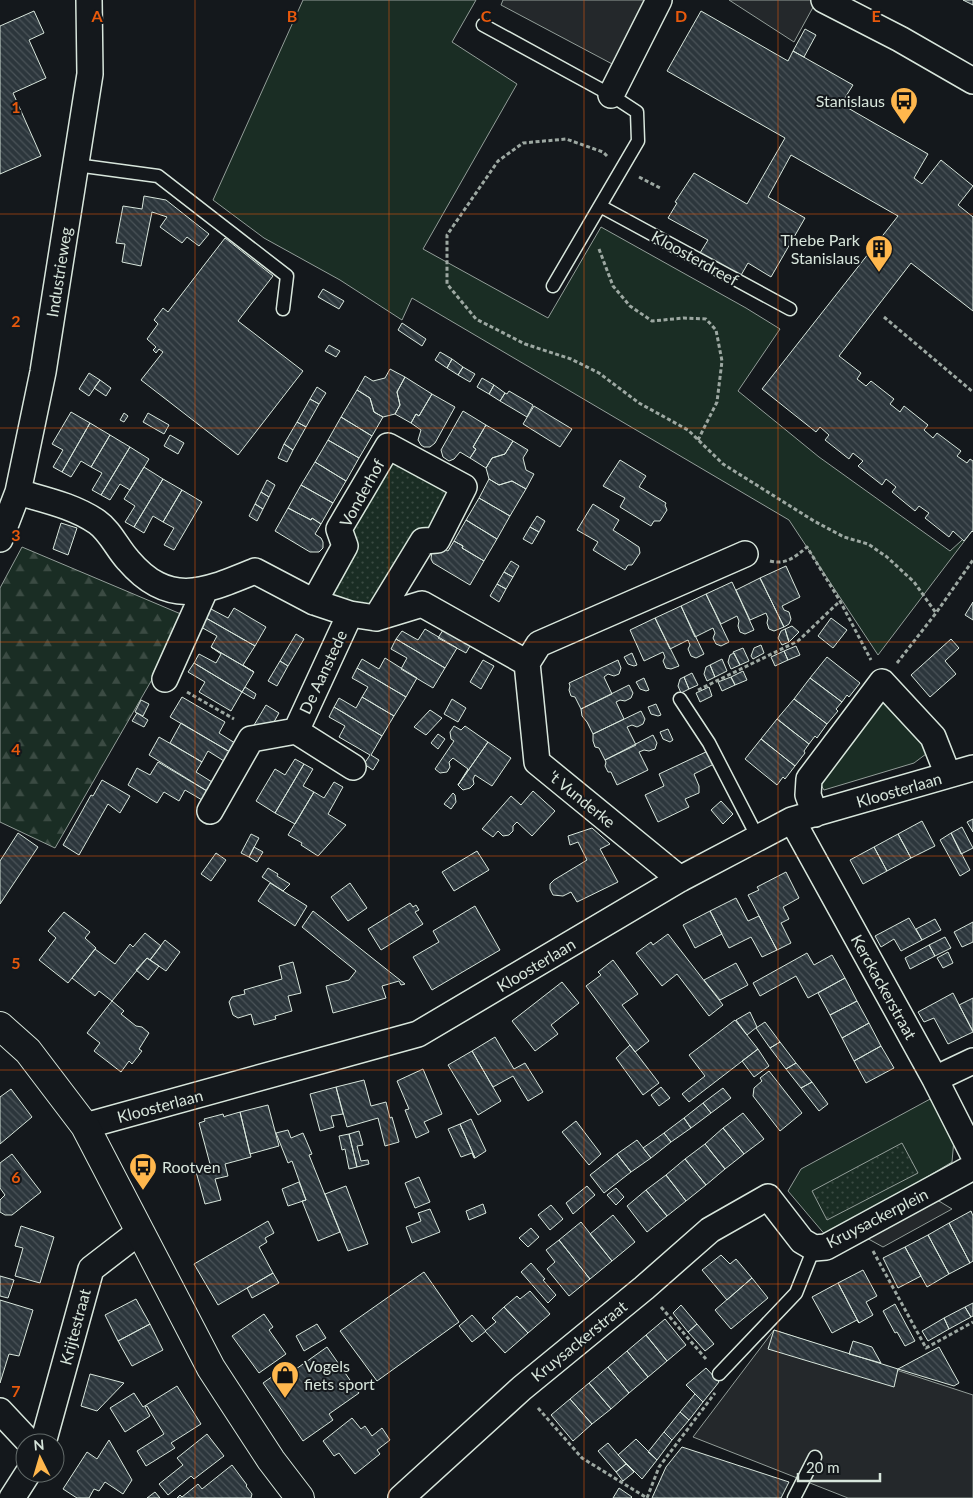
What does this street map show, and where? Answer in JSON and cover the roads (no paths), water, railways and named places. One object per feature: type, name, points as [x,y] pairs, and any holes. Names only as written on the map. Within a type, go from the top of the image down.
[{"type":"street","name":"Industrieweg","points":[[0,539],[18,492],[43,372],[90,74],[88,0]]},
{"type":"street","points":[[610,95],[659,0]]},
{"type":"street","points":[[835,3],[973,81]]},
{"type":"street","name":"Vonderhof","points":[[314,602],[345,546],[339,529],[388,446],[464,487],[437,540],[423,541],[376,618]]},
{"type":"street","name":"De Aanstede","points":[[18,492],[73,509],[98,522],[142,575],[162,588],[184,593],[205,590],[255,571],[314,602],[350,614],[376,618]]},
{"type":"street","points":[[376,618],[422,604],[527,663],[539,644],[745,554]]},
{"type":"street","points":[[165,679],[205,590]]},
{"type":"street","name":"De Aanstede","points":[[296,730],[350,614]]},
{"type":"street","name":"'t Vunderke","points":[[527,663],[537,762],[680,879]]},
{"type":"street","points":[[804,817],[809,779],[882,682],[934,737],[948,775]]},
{"type":"street","name":"De Aanstede","points":[[210,811],[251,739],[296,730],[353,767]]},
{"type":"street","name":"Kloosterlaan","points":[[85,1126],[418,1034],[680,879],[758,838],[804,817],[973,768]]},
{"type":"street","name":"Kerckackerstraat","points":[[804,817],[973,1154]]},
{"type":"street","points":[[0,1026],[28,1051],[85,1126],[211,1368],[271,1460],[300,1498]]},
{"type":"street","points":[[934,1079],[973,1061]]},
{"type":"street","name":"Kruysackerplein","points":[[768,1197],[802,1241],[814,1248],[826,1247],[973,1167]]},
{"type":"street","name":"Kruysackerstraat","points":[[401,1498],[522,1388],[644,1288],[710,1230],[768,1197]]},
{"type":"street","name":"Krijtestraat","points":[[46,1433],[91,1269],[139,1232]]},
{"type":"street","points":[[0,1411],[21,1433]]},
{"type":"street","points":[[12,1498],[22,1483]]},
{"type":"lane","points":[[483,25],[610,95],[637,112],[638,141],[553,286]]},
{"type":"lane","points":[[76,165],[158,176],[287,276],[283,309]]},
{"type":"lane","name":"Kloosterdreef","points":[[598,210],[790,310]]},
{"type":"lane","points":[[680,699],[709,743],[758,838]]},
{"type":"lane","points":[[719,1374],[796,1293],[814,1248]]},
{"type":"lane","points":[[794,1498],[815,1457]]},
{"type":"place","name":"Stanislaus","points":[[904,125]]},
{"type":"place","name":"Thebe Park Stanislaus","points":[[879,273]]},
{"type":"place","name":"Rootven","points":[[143,1191]]},
{"type":"place","name":"Vogels fiets sport","points":[[285,1399]]}]
